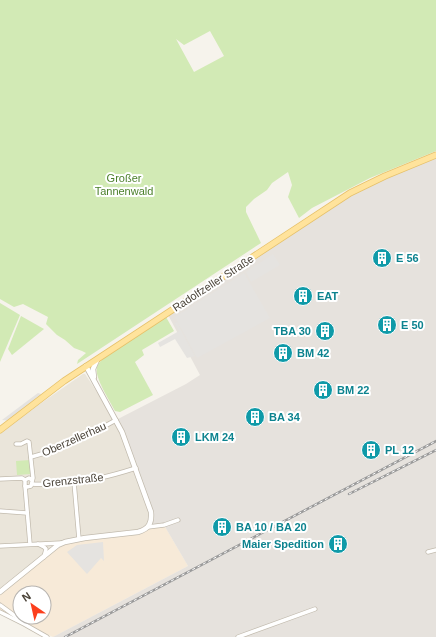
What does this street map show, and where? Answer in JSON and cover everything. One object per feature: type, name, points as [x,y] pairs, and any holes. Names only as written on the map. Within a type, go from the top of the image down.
[{"type":"main road","name":"Radolfzeller Straße","points":[[0,430],[86,366],[350,193],[385,176],[436,155]]},
{"type":"street","points":[[94,379],[93,369],[97,359]]},
{"type":"street","points":[[86,366],[116,420],[136,468],[151,512],[151,519],[148,527]]},
{"type":"street","name":"Oberzellerhau","points":[[32,457],[51,452],[83,438],[116,420]]},
{"type":"street","name":"Oberzellerhau","points":[[16,444],[21,444],[27,441],[29,442],[32,457],[32,482]]},
{"type":"street","name":"Grenzstraße","points":[[32,482],[74,482],[107,477],[136,468]]},
{"type":"street","points":[[0,478],[22,478],[25,480],[29,478],[32,482],[29,487],[25,486]]},
{"type":"street","points":[[25,480],[30,544]]},
{"type":"street","points":[[74,482],[79,539]]},
{"type":"street","points":[[0,511],[27,513]]},
{"type":"street","points":[[0,546],[65,542],[132,533],[148,527],[164,525],[178,520]]},
{"type":"street","points":[[0,592],[65,542]]},
{"type":"street","points":[[36,544],[58,546]]},
{"type":"street","points":[[36,544],[46,549],[44,557]]},
{"type":"street","points":[[428,552],[436,550]]},
{"type":"street","points":[[0,605],[12,613]]},
{"type":"street","points":[[238,637],[315,609]]},
{"type":"street","points":[[0,612],[12,618]]},
{"type":"street","points":[[26,625],[47,637]]},
{"type":"shaded area","points":[[436,155],[436,637],[53,637],[188,566],[164,525],[148,527],[151,519],[116,420],[186,384],[200,375],[167,313],[350,193]]},
{"type":"shaded area","points":[[273,254],[280,265],[251,282],[246,272]]},
{"type":"shaded area","points":[[244,273],[270,318],[197,358],[175,317]]},
{"type":"shaded area","points":[[177,322],[195,356],[187,358],[175,339],[160,347],[158,343],[179,331],[175,323]]},
{"type":"shaded area","points":[[85,374],[116,421],[150,511],[147,527],[0,591],[0,434],[37,406]]},
{"type":"shaded area","points":[[38,393],[44,395],[11,421],[2,420]]},
{"type":"shaded area","points":[[164,525],[188,566],[53,637],[27,625],[52,625],[52,585],[12,585],[12,617],[0,610],[0,592],[65,542]]},
{"type":"shaded area","points":[[103,542],[104,561],[101,558],[87,574],[67,552],[77,545]]},
{"type":"green space","name":"Großer Tannenwald","points":[[0,0],[436,0],[436,151],[370,178],[312,208],[299,218],[288,197],[292,185],[288,172],[272,183],[267,190],[246,207],[246,212],[261,243],[77,364],[78,360],[86,353],[74,348],[57,335],[46,324],[48,317],[23,304],[14,307],[0,299]],"holes":[[[210,31],[224,56],[194,72],[176,39],[184,45]]]},
{"type":"green space","points":[[0,303],[20,315],[0,362]]},
{"type":"green space","points":[[21,316],[44,329],[12,355],[8,349]]},
{"type":"green space","points":[[166,317],[174,331],[142,350],[144,355],[135,362],[153,395],[120,412],[115,411],[98,377],[98,364],[105,357]]},
{"type":"green space","points":[[30,460],[31,474],[17,475],[16,461]]},
{"type":"railway","points":[[65,637],[436,441]]},
{"type":"railway","points":[[349,494],[436,450]]},
{"type":"place","name":"E 56","points":[[382,258]]},
{"type":"place","name":"EAT","points":[[303,296]]},
{"type":"place","name":"E 50","points":[[387,325]]},
{"type":"place","name":"TBA 30","points":[[325,331]]},
{"type":"place","name":"BM 42","points":[[283,353]]},
{"type":"place","name":"BM 22","points":[[323,390]]},
{"type":"place","name":"BA 34","points":[[255,417]]},
{"type":"place","name":"LKM 24","points":[[181,437]]},
{"type":"place","name":"PL 12","points":[[371,450]]},
{"type":"place","name":"BA 10 / BA 20","points":[[222,527]]},
{"type":"place","name":"Maier Spedition","points":[[338,544]]}]
